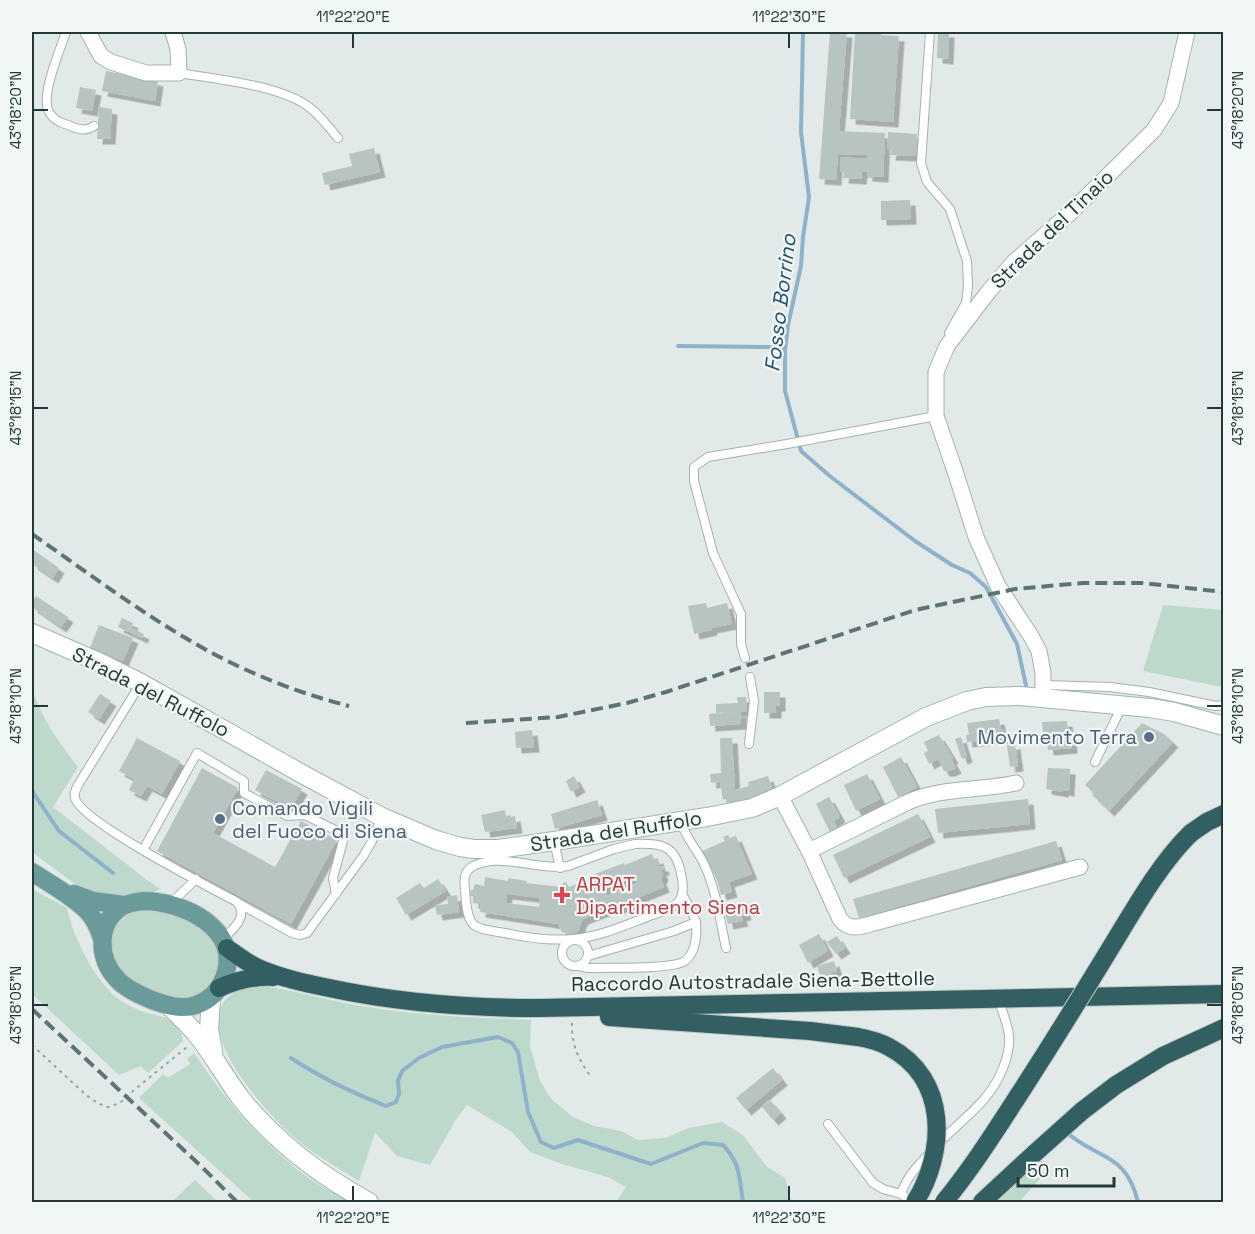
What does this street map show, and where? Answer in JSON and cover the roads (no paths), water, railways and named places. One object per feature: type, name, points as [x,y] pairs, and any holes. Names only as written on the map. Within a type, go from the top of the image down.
[{"type":"highway","points":[[944,1203],[1000,1124],[1171,855],[1191,833],[1224,814]]},
{"type":"highway","name":"Raccordo Autostradale Siena-Bettolle","points":[[225,944],[253,965],[286,978],[356,994],[475,1007],[539,1008],[1224,994]]},
{"type":"highway","name":"Raccordo Autostradale Siena-Bettolle","points":[[215,993],[248,977],[286,978]]},
{"type":"highway","points":[[944,1000],[983,990],[1224,982]]},
{"type":"highway","points":[[539,1008],[573,1014],[810,1031],[858,1037],[889,1047],[921,1074],[930,1091],[936,1117],[937,1140],[929,1172],[909,1200]]},
{"type":"highway","points":[[982,1203],[1082,1111],[1128,1076],[1182,1046],[1224,1028]]},
{"type":"main road","points":[[32,872],[88,911],[102,938]]},
{"type":"main road","points":[[55,886],[93,901],[124,906],[143,901],[170,904],[187,910],[199,918],[216,931],[225,944],[228,964],[226,974],[215,993],[190,1007],[178,1007],[144,997],[119,981],[111,972],[105,959],[102,938],[113,915],[124,906]]},
{"type":"street","points":[[88,32],[101,56],[111,62],[146,73],[179,73],[178,49],[173,32]]},
{"type":"street","name":"Strada del Tinaio","points":[[1043,691],[1039,651],[998,586],[976,537],[936,416],[936,372],[947,346],[1014,262],[1071,212],[1154,130],[1172,103],[1187,32]]},
{"type":"street","name":"Strada del Ruffolo","points":[[32,633],[141,683],[382,817],[436,840],[474,849],[498,849],[554,842],[741,811],[769,802],[926,717],[967,701],[995,696],[1020,696],[1043,691],[1162,710],[1224,726]]},
{"type":"street","points":[[809,851],[924,795],[1016,783]]},
{"type":"street","points":[[780,796],[809,851],[840,919],[844,925],[850,927],[866,926],[1080,867]]},
{"type":"street","points":[[215,993],[209,1022],[210,1037],[219,1067]]},
{"type":"street","points":[[170,1006],[199,1037],[247,1106],[267,1128],[322,1174],[369,1203]]},
{"type":"lane","points":[[66,32],[47,90],[48,110],[62,123],[82,130],[88,130],[94,126]]},
{"type":"lane","points":[[930,32],[921,163],[927,182],[950,208],[967,261],[969,286],[966,303],[948,336],[947,346]]},
{"type":"lane","points":[[179,73],[281,93],[298,100],[311,109],[338,138]]},
{"type":"lane","points":[[744,658],[741,644],[741,614],[713,554],[694,481],[694,467],[708,457],[936,416]]},
{"type":"lane","points":[[749,744],[754,701],[750,677]]},
{"type":"lane","points":[[141,683],[82,777],[75,792],[79,805],[93,818],[143,850],[292,933],[300,935],[310,930],[364,855],[382,817]]},
{"type":"lane","points":[[1043,691],[1119,688],[1216,706],[1224,705]]},
{"type":"lane","points":[[1095,762],[1122,705]]},
{"type":"lane","points":[[143,850],[197,753],[244,781],[244,792],[287,816],[305,815],[342,835],[343,841],[333,878],[336,894]]},
{"type":"lane","points":[[681,822],[686,836],[703,862],[708,875],[726,948]]},
{"type":"lane","points":[[554,842],[560,868]]},
{"type":"lane","points":[[579,966],[588,956],[588,948],[582,941],[573,939],[562,947],[562,956],[571,966],[588,968],[658,966],[678,964],[689,956],[693,950],[697,930],[696,922],[682,894],[680,870],[673,852],[655,844],[627,845],[560,868],[521,862],[490,862],[472,867],[465,874],[467,907],[474,925],[547,940],[593,936],[612,930],[672,907],[682,894]]},
{"type":"lane","points":[[170,904],[196,879]]},
{"type":"lane","points":[[225,944],[241,918],[241,907],[237,902]]},
{"type":"lane","points":[[588,956],[674,931],[696,922]]},
{"type":"lane","points":[[909,1200],[905,1182],[911,1172],[976,1109],[989,1095],[998,1080],[1006,1061],[1010,1042],[999,999]]},
{"type":"lane","points":[[828,1124],[873,1183],[883,1190],[909,1200]]},
{"type":"waterway","name":"Fosso Borrino","points":[[803,32],[801,132],[809,197],[801,266],[788,325],[785,351],[785,391],[801,451],[831,477],[915,541],[952,565],[970,573],[986,587],[1017,644],[1027,690]]},
{"type":"waterway","points":[[678,346],[785,349]]},
{"type":"waterway","points":[[32,791],[59,831],[113,873]]},
{"type":"waterway","points":[[291,1058],[337,1085],[386,1106],[396,1102],[399,1094],[398,1081],[402,1071],[419,1058],[442,1047],[498,1037],[512,1043],[518,1052],[528,1112],[541,1142],[554,1148],[578,1140],[651,1164],[703,1143],[723,1145],[736,1165],[743,1202]]},
{"type":"waterway","name":"Fosso Borrino","points":[[1066,1132],[1118,1165],[1133,1186],[1138,1202]]},
{"type":"railway","points":[[32,534],[143,611],[212,653],[279,684],[349,706]]},
{"type":"railway","points":[[466,723],[558,717],[627,703],[915,610],[1015,589],[1083,583],[1142,583],[1224,592]]},
{"type":"railway","points":[[32,1009],[237,1202]]},
{"type":"place","name":"Movimento Terra","points":[[1149,737]]},
{"type":"place","name":"Comando Vigili del Fuoco di Siena","points":[[220,819]]},
{"type":"place","name":"ARPAT Dipartimento Siena","points":[[562,895]]}]
